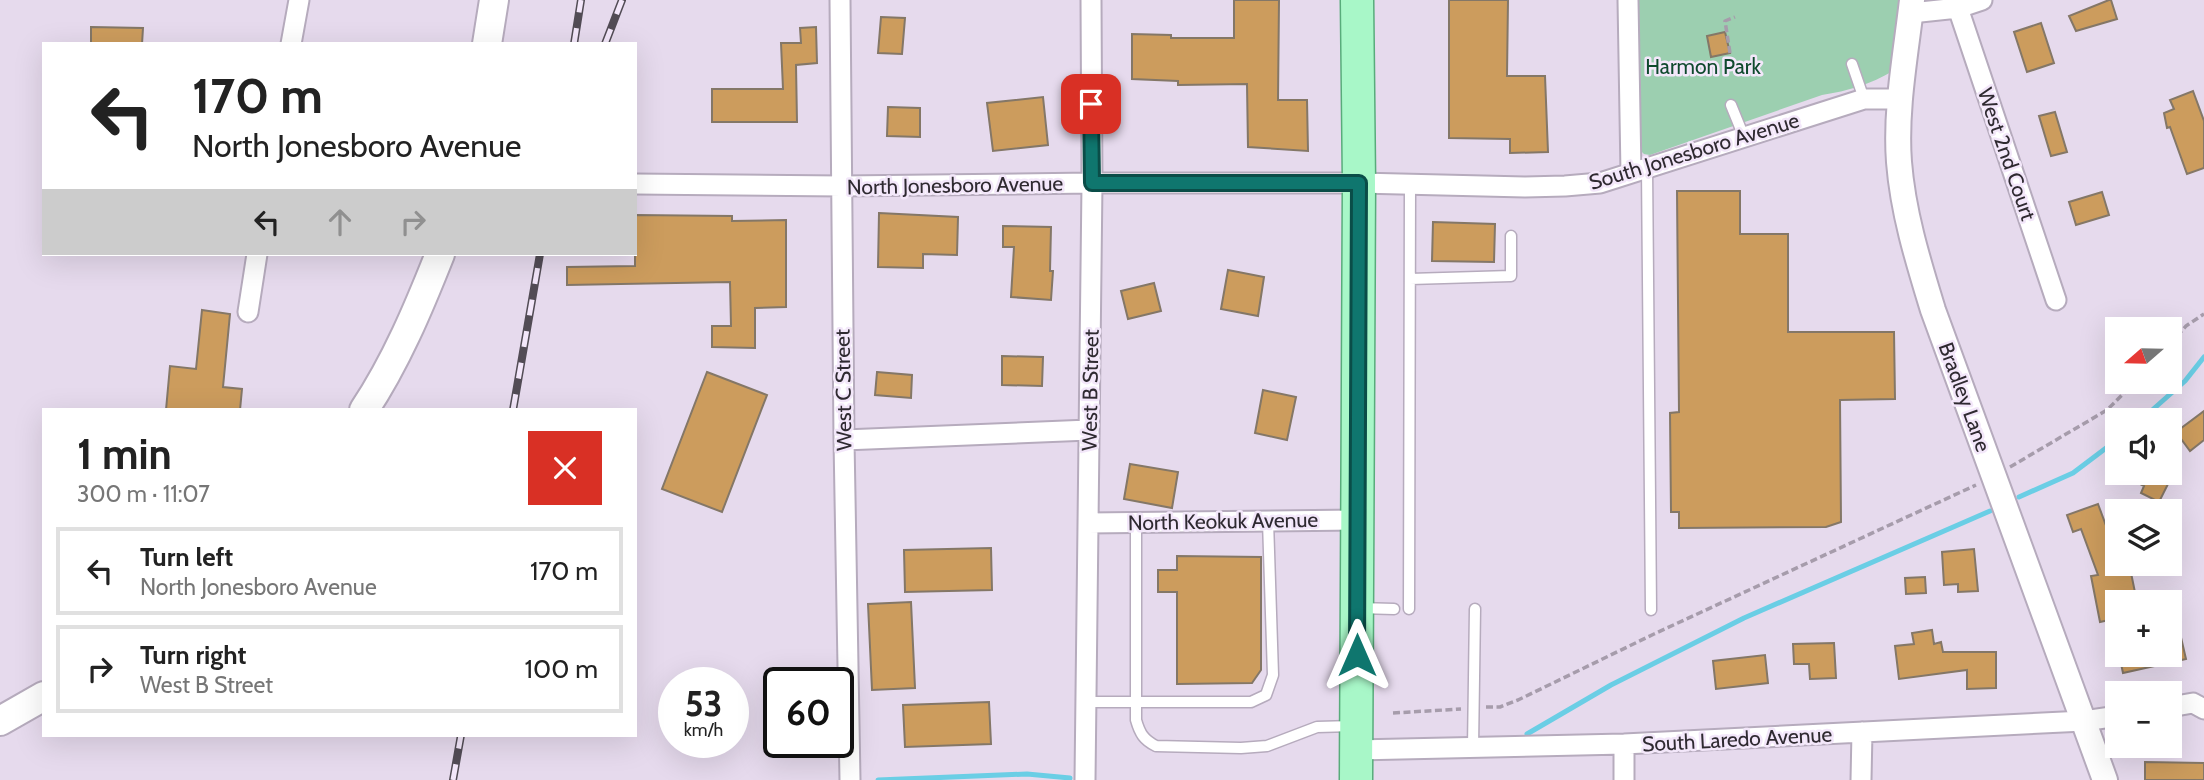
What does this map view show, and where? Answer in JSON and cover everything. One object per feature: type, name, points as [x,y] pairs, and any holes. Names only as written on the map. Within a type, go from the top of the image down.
[{"type":"main road","points":[[487,42],[494,0]]},
{"type":"main road","points":[[1356,752],[1359,183],[1357,0]]},
{"type":"main road","points":[[365,408],[414,318],[439,256]]},
{"type":"main road","points":[[0,721],[42,697]]},
{"type":"street","points":[[292,42],[299,0]]},
{"type":"street","name":"West C Street","points":[[840,0],[850,780]]},
{"type":"street","name":"West B Street","points":[[1085,780],[1092,183],[1091,0]]},
{"type":"street","points":[[1628,0],[1639,171]]},
{"type":"street","points":[[1912,7],[1958,8],[1982,0]]},
{"type":"street","name":"Bradley Lane","points":[[1912,7],[1900,99],[1899,159],[1904,203],[1915,254],[2105,780]]},
{"type":"street","name":"West 2nd Court","points":[[1958,8],[2056,300]]},
{"type":"street","name":"South Jonesboro Avenue","points":[[1359,183],[1564,186],[1600,183],[1864,99],[1900,99]]},
{"type":"street","name":"North Jonesboro Avenue","points":[[637,184],[842,186],[1359,183]]},
{"type":"street","points":[[248,312],[257,256]]},
{"type":"street","points":[[844,440],[1090,430]]},
{"type":"street","name":"North Keokuk Avenue","points":[[1088,523],[1357,520]]},
{"type":"street","points":[[2182,705],[2193,703],[2204,709]]},
{"type":"street","name":"South Laredo Avenue","points":[[1356,752],[1624,744],[2105,718]]},
{"type":"street","points":[[1861,780],[1862,732]]},
{"type":"street","points":[[1624,744],[1624,780]]},
{"type":"lane","points":[[1852,64],[1864,99]]},
{"type":"lane","points":[[1731,105],[1744,137]]},
{"type":"lane","points":[[1639,171],[1651,610]]},
{"type":"lane","points":[[1409,609],[1410,184]]},
{"type":"lane","points":[[1410,279],[1511,276],[1511,236]]},
{"type":"lane","points":[[1086,702],[1251,702],[1266,695],[1273,676],[1268,521]]},
{"type":"lane","points":[[1136,522],[1135,702],[1139,733],[1146,741],[1156,746],[1267,746],[1317,727],[1356,752]]},
{"type":"lane","points":[[1357,608],[1394,609]]},
{"type":"lane","points":[[1473,747],[1475,609]]},
{"type":"path","points":[[1730,53],[1725,21],[1735,17]]},
{"type":"path","points":[[2182,330],[2204,314]]},
{"type":"path","points":[[1393,713],[1500,706],[1518,700],[1994,476],[2107,410],[2122,394]]},
{"type":"green space","name":"Harmon Park","points":[[1636,0],[1901,0],[1893,71],[1859,86],[1822,95],[1650,155],[1644,154],[1638,148]]},
{"type":"building","points":[[1234,0],[1279,0],[1278,100],[1307,100],[1308,151],[1248,147],[1247,84],[1178,85],[1178,81],[1132,79],[1132,34],[1171,35],[1171,38],[1234,38]]},
{"type":"building","points":[[1449,0],[1508,0],[1507,76],[1545,76],[1548,152],[1510,153],[1510,139],[1449,138]]},
{"type":"building","points":[[2109,0],[2117,19],[2076,31],[2069,16]]},
{"type":"building","points":[[881,17],[905,18],[902,54],[878,53]]},
{"type":"building","points":[[2041,23],[2054,63],[2027,72],[2014,32]]},
{"type":"building","points":[[91,27],[143,28],[142,42],[91,42]]},
{"type":"building","points":[[816,27],[817,63],[796,65],[797,122],[712,122],[712,89],[783,89],[781,43],[801,43],[800,28]]},
{"type":"building","points":[[1725,32],[1730,53],[1711,57],[1707,36]]},
{"type":"building","points":[[2193,91],[2204,121],[2204,168],[2187,174],[2170,127],[2167,128],[2164,113],[2174,109],[2170,100]]},
{"type":"building","points":[[1043,97],[1048,145],[993,151],[987,103]]},
{"type":"building","points":[[888,107],[920,108],[920,137],[887,136]]},
{"type":"building","points":[[2055,112],[2067,152],[2051,156],[2039,116]]},
{"type":"building","points":[[1677,191],[1740,191],[1740,234],[1788,234],[1788,332],[1894,332],[1895,399],[1840,400],[1841,522],[1826,527],[1679,528],[1679,512],[1671,512],[1670,413],[1679,412]]},
{"type":"building","points":[[2102,192],[2109,215],[2076,225],[2069,202]]},
{"type":"building","points":[[879,213],[958,217],[957,255],[923,254],[923,268],[878,267]]},
{"type":"building","points":[[637,215],[732,216],[732,221],[786,220],[786,307],[755,308],[755,348],[712,347],[712,326],[731,326],[730,282],[567,285],[567,267],[635,266]]},
{"type":"building","points":[[1433,222],[1495,224],[1494,262],[1432,261]]},
{"type":"building","points":[[1003,226],[1051,227],[1051,300],[1011,297],[1014,247],[1003,247]]},
{"type":"building","points":[[1228,270],[1264,277],[1258,316],[1221,309]]},
{"type":"building","points":[[1154,283],[1161,311],[1128,319],[1121,291]]},
{"type":"building","points":[[202,310],[230,314],[223,387],[242,389],[240,408],[166,408],[170,366],[196,369]]},
{"type":"building","points":[[1002,356],[1043,357],[1042,386],[1002,385]]},
{"type":"building","points":[[707,372],[767,395],[722,512],[662,489]]},
{"type":"building","points":[[877,372],[912,375],[911,398],[875,395]]},
{"type":"building","points":[[1263,390],[1296,397],[1287,440],[1255,433]]},
{"type":"building","points":[[2204,411],[2204,440],[2190,451],[2182,440],[2182,428]]},
{"type":"building","points":[[1130,464],[1178,472],[1172,508],[1124,499]]},
{"type":"building","points":[[2142,485],[2168,485],[2160,499],[2153,499],[2141,493]]},
{"type":"building","points":[[2098,504],[2105,523],[2105,576],[2132,576],[2135,590],[2105,590],[2105,621],[2100,622],[2091,576],[2098,575],[2081,529],[2073,532],[2067,515]]},
{"type":"building","points":[[991,548],[992,590],[905,592],[904,550]]},
{"type":"building","points":[[1974,549],[1978,591],[1958,592],[1958,584],[1944,585],[1942,552]]},
{"type":"building","points":[[1177,556],[1261,557],[1261,670],[1252,683],[1177,684],[1177,592],[1158,592],[1158,570],[1177,570]]},
{"type":"building","points":[[1925,577],[1926,593],[1906,594],[1905,578]]},
{"type":"building","points":[[911,602],[915,688],[872,690],[868,604]]},
{"type":"building","points":[[1932,630],[1934,644],[1941,642],[1943,652],[1996,652],[1996,688],[1967,689],[1967,670],[1899,679],[1895,646],[1914,644],[1912,633]]},
{"type":"building","points":[[2182,642],[2186,659],[2182,660]]},
{"type":"building","points":[[1834,643],[1836,678],[1810,679],[1809,664],[1794,664],[1793,644]]},
{"type":"building","points":[[1765,655],[1768,683],[1716,689],[1713,661]]},
{"type":"building","points":[[2122,667],[2150,667],[2123,673]]},
{"type":"building","points":[[989,702],[991,744],[905,747],[903,705]]},
{"type":"building","points":[[2145,762],[2204,763],[2204,780],[2145,780]]},
{"type":"waterway","points":[[2155,408],[2185,381],[2204,357]]},
{"type":"waterway","points":[[2019,497],[2073,473],[2105,449]]},
{"type":"waterway","points":[[1527,734],[1611,685],[1744,618],[1990,511]]},
{"type":"waterway","points":[[878,780],[1027,774],[1070,778]]},
{"type":"railway","points":[[574,42],[581,0]]},
{"type":"railway","points":[[606,42],[622,0]]},
{"type":"railway","points":[[513,408],[540,256]]},
{"type":"railway","points":[[453,780],[461,737]]},
{"type":"route","points":[[1091,104],[1092,183],[1359,183],[1357,655]]}]
